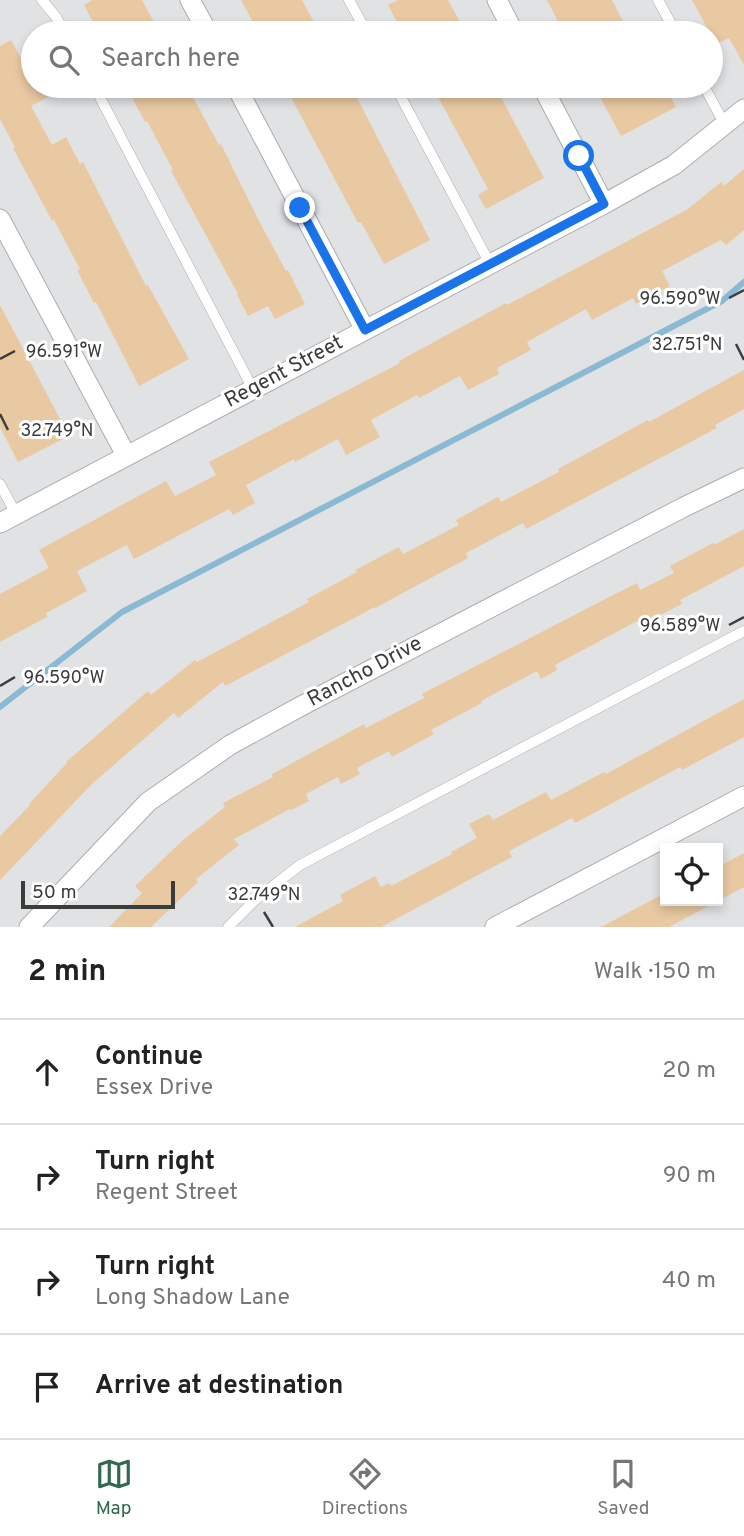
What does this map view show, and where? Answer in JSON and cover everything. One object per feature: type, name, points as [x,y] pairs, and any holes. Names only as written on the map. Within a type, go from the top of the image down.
[{"type":"street","points":[[190,0],[201,21]]},
{"type":"street","points":[[497,0],[508,21]]},
{"type":"street","points":[[242,98],[365,330]]},
{"type":"street","points":[[548,98],[604,204]]},
{"type":"street","name":"Regent Street","points":[[8,519],[604,204],[674,165],[744,109]]},
{"type":"street","points":[[0,219],[126,455]]},
{"type":"street","name":"Rancho Drive","points":[[30,927],[148,802],[230,745],[659,519],[744,478]]},
{"type":"street","points":[[495,927],[744,796]]},
{"type":"lane","points":[[42,0],[58,21]]},
{"type":"lane","points":[[349,0],[360,21]]},
{"type":"lane","points":[[658,0],[669,21]]},
{"type":"lane","points":[[100,98],[253,389]]},
{"type":"lane","points":[[401,98],[490,264]]},
{"type":"lane","points":[[710,98],[725,126]]},
{"type":"lane","points":[[0,484],[8,519]]},
{"type":"lane","points":[[228,927],[255,900],[300,865],[744,631]]},
{"type":"building","points":[[93,0],[142,0],[153,21],[93,21],[84,5]]},
{"type":"building","points":[[241,0],[302,0],[313,21],[252,21]]},
{"type":"building","points":[[398,0],[448,0],[459,21],[397,21],[388,5]]},
{"type":"building","points":[[547,0],[612,0],[623,21],[558,21]]},
{"type":"building","points":[[692,0],[744,0],[744,65],[729,38],[723,41],[723,21],[703,21]]},
{"type":"building","points":[[11,40],[21,59],[21,98],[46,98],[31,106],[52,145],[66,137],[80,164],[83,162],[146,286],[148,285],[189,359],[139,386],[0,119],[0,46]]},
{"type":"building","points":[[132,98],[194,98],[219,145],[221,144],[259,221],[305,304],[275,319],[268,306],[248,316],[147,121],[145,122]]},
{"type":"building","points":[[291,98],[357,98],[430,240],[384,264],[361,222],[358,223]]},
{"type":"building","points":[[439,98],[501,98],[544,178],[486,209],[478,195],[488,189]]},
{"type":"building","points":[[600,98],[671,98],[676,107],[621,136]]},
{"type":"building","points":[[744,169],[744,230],[726,245],[721,240],[662,271],[670,286],[636,304],[633,298],[592,320],[586,309],[527,342],[531,350],[497,368],[499,374],[468,390],[460,376],[419,398],[417,395],[371,420],[380,437],[346,455],[338,439],[295,462],[294,459],[246,485],[255,503],[233,515],[229,509],[134,559],[127,545],[77,571],[87,591],[46,613],[47,617],[0,642],[0,594],[49,568],[39,550],[166,481],[175,496],[216,475],[209,462],[688,209],[721,182],[724,186]]},
{"type":"building","points":[[0,305],[69,436],[18,462],[0,427]]},
{"type":"building","points":[[744,370],[744,409],[715,425],[717,428],[526,529],[523,523],[466,553],[468,558],[225,686],[223,682],[178,718],[174,713],[93,783],[0,880],[0,836],[66,762],[148,691],[151,695],[195,660],[197,662],[309,602],[307,599],[357,572],[355,570],[399,547],[403,554],[459,525],[456,520],[498,497],[501,502]]},
{"type":"building","points":[[744,529],[744,566],[680,600],[682,604],[639,626],[637,621],[555,665],[557,670],[541,679],[537,671],[481,701],[482,703],[431,730],[434,734],[392,757],[389,751],[357,768],[360,774],[341,784],[338,777],[306,794],[309,801],[234,839],[239,845],[196,879],[198,882],[151,927],[109,927],[142,893],[135,886],[182,841],[225,807],[223,803],[364,724],[366,728],[424,698],[422,694],[611,596],[637,583],[640,590],[674,573],[670,566]]},
{"type":"building","points":[[744,699],[744,737],[682,770],[680,767],[575,823],[572,818],[509,851],[512,857],[381,927],[295,927],[343,901],[340,895],[375,876],[381,887],[389,883],[391,886],[452,854],[451,852],[477,838],[469,824],[489,814],[493,820],[546,792],[551,800],[604,772],[606,774]]},
{"type":"building","points":[[744,853],[744,887],[723,898],[723,864]]},
{"type":"building","points":[[660,896],[660,906],[709,906],[669,927],[601,927]]},
{"type":"waterway","points":[[0,707],[122,612],[722,301],[744,282]]},
{"type":"route","points":[[300,208],[365,330],[604,204],[579,156]]}]
